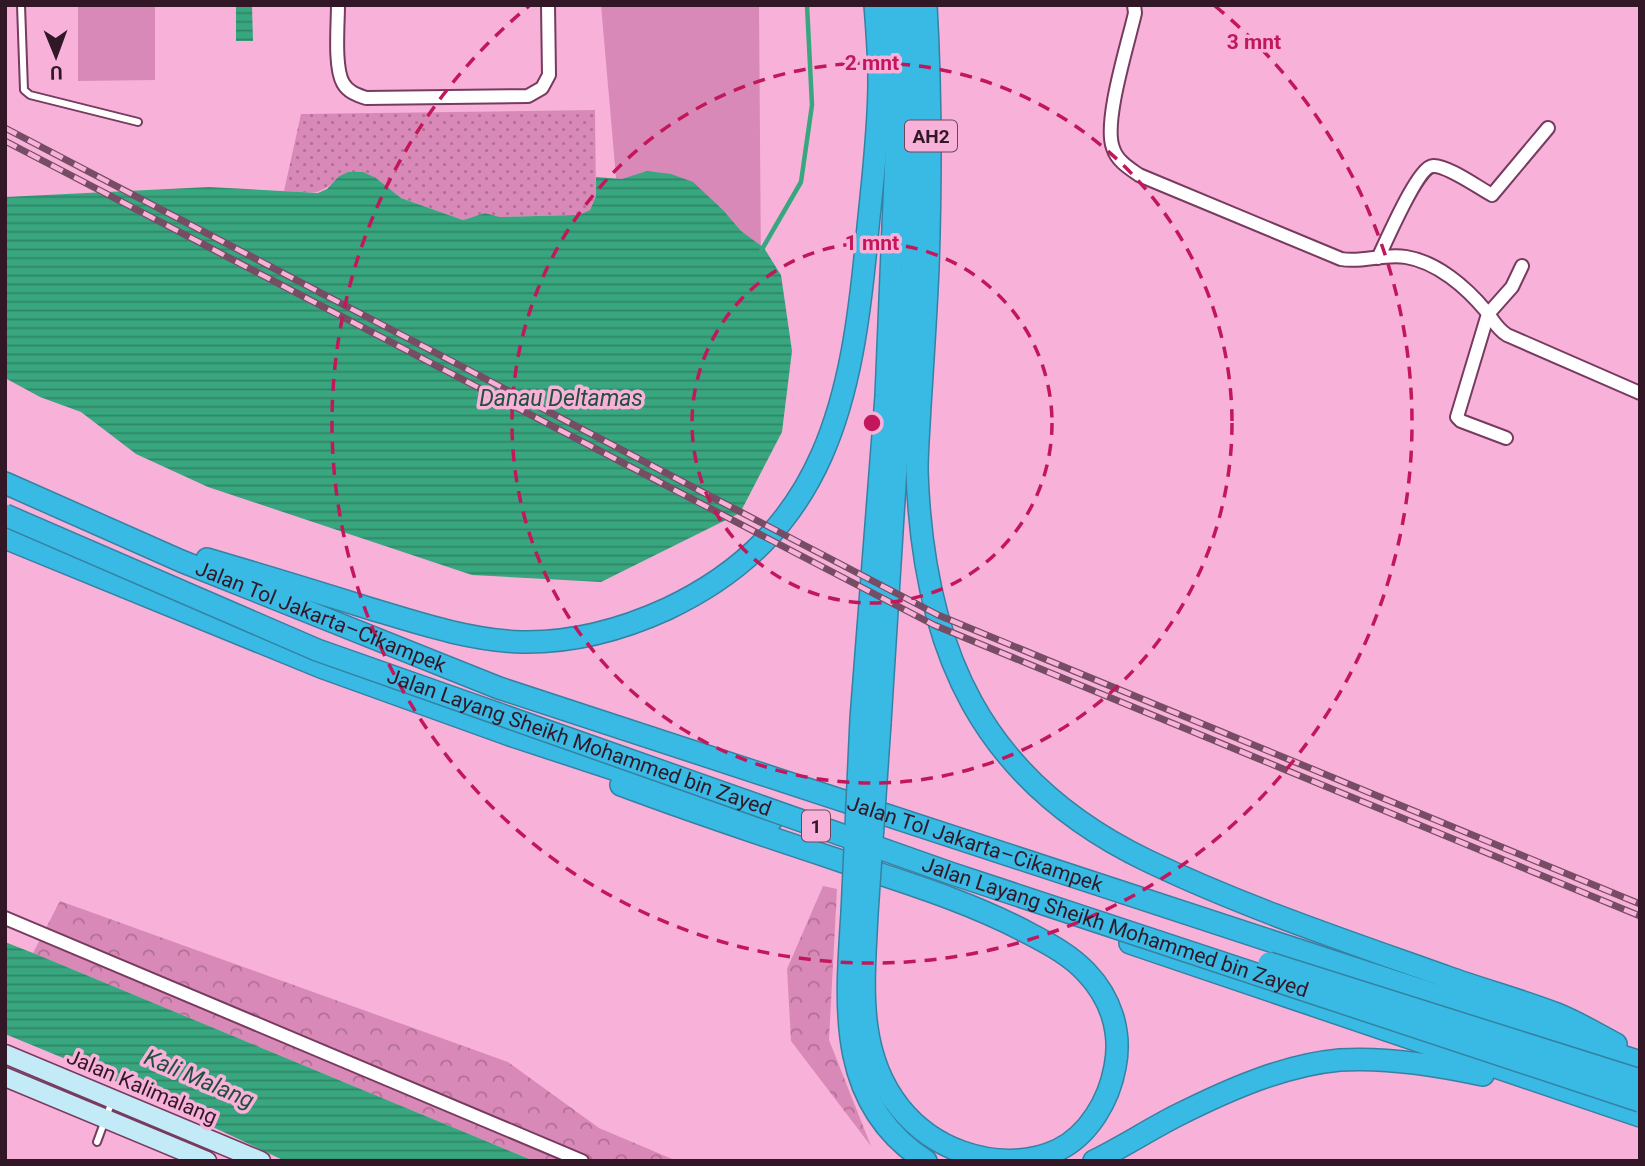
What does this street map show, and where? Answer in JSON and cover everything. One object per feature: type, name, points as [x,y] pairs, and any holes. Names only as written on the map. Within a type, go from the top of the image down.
[{"type":"highway","points":[[101,526],[414,621],[492,640],[537,642],[616,629],[638,622],[706,588],[764,541],[801,496],[824,453],[842,402],[856,335],[871,196],[879,81],[875,5]]},
{"type":"highway","points":[[891,5],[895,182],[870,721],[859,913],[849,965],[850,1013],[854,1059],[868,1101],[889,1130],[908,1149],[926,1161]]},
{"type":"highway","name":"AH2","points":[[911,5],[920,267]]},
{"type":"highway","name":"AH2","points":[[920,267],[932,111],[926,5]]},
{"type":"highway","points":[[870,721],[898,436],[920,267]]},
{"type":"highway","points":[[920,267],[917,469],[926,566],[953,667],[968,701],[1014,765],[1034,786],[1083,825],[1147,861],[1302,924],[1559,1015],[1640,1056]]},
{"type":"highway","name":"Jalan Tol Jakarta–Cikampek","points":[[5,483],[260,594],[499,688],[1640,1062]]},
{"type":"highway","name":"Jalan Layang Sheikh Mohammed bin Zayed","points":[[5,503],[304,631],[506,708],[1152,926],[1640,1080]]},
{"type":"highway","name":"Jalan Layang Sheikh Mohammed bin Zayed","points":[[5,515],[317,650],[950,873],[1640,1101]]},
{"type":"highway","name":"Jalan Tol Jakarta–Cikampek","points":[[5,538],[321,667],[510,735],[701,797],[1640,1116]]},
{"type":"highway","points":[[510,735],[551,760],[699,814],[944,895],[1014,925],[1060,951],[1086,972],[1100,989],[1115,1024],[1116,1065],[1111,1085],[1090,1123],[1062,1148],[1046,1155],[1027,1160],[992,1160],[937,1142],[908,1117],[880,1079],[867,1037],[859,913]]},
{"type":"highway","points":[[1094,1161],[1180,1114],[1266,1077],[1315,1063],[1367,1060],[1425,1064],[1577,1095]]},
{"type":"main road","name":"Jalan Kalimalang","points":[[5,1054],[261,1161]]},
{"type":"main road","name":"Jalan Kalimalang","points":[[5,1077],[207,1161]]},
{"type":"street","points":[[338,5],[339,65],[342,82],[352,93],[366,98],[379,98],[528,96],[542,88],[549,75],[548,5]]},
{"type":"street","points":[[1135,5],[1110,124],[1112,146],[1121,160],[1139,175],[1341,259],[1358,261],[1387,255],[1408,257],[1446,273],[1488,314],[1499,330],[1507,335],[1640,393]]},
{"type":"street","points":[[1378,258],[1416,182],[1426,168],[1433,165],[1444,169],[1492,195],[1548,128]]},
{"type":"street","points":[[1506,438],[1461,422],[1457,417],[1488,314],[1512,287],[1522,266]]},
{"type":"street","points":[[5,918],[582,1161]]},
{"type":"lane","points":[[21,5],[24,90],[30,95],[138,122]]},
{"type":"lane","points":[[97,1142],[113,1099]]},
{"type":"green space","points":[[601,5],[759,5],[761,269],[624,269]]},
{"type":"green space","points":[[155,6],[155,80],[78,81],[78,7]]},
{"type":"green space","points":[[595,110],[596,196],[590,210],[579,215],[500,217],[485,213],[463,220],[401,198],[376,178],[338,177],[320,191],[284,191],[301,114]]},
{"type":"green space","points":[[823,886],[837,889],[829,1040],[871,1146],[791,1041],[787,969]]},
{"type":"green space","points":[[60,901],[508,1062],[599,1128],[677,1161],[534,1161],[33,953]]},
{"type":"water","points":[[252,6],[253,41],[236,41],[236,7]]},
{"type":"water","name":"Danau Deltamas","points":[[647,171],[671,174],[693,182],[741,231],[764,248],[781,275],[792,351],[782,432],[740,513],[601,582],[472,575],[208,487],[136,454],[81,412],[40,397],[5,378],[5,197],[209,187],[318,193],[348,172],[363,172],[376,178],[401,198],[463,220],[485,213],[500,217],[579,215],[590,210],[596,196],[596,177],[622,179]]},
{"type":"water","name":"Kali Malang","points":[[5,942],[534,1161],[285,1161],[85,1067],[5,1034]]},
{"type":"waterway","points":[[761,251],[801,182],[812,105],[807,5]]},
{"type":"railway","points":[[5,128],[938,615],[1640,904]]},
{"type":"railway","points":[[5,141],[934,625],[1640,916]]}]
